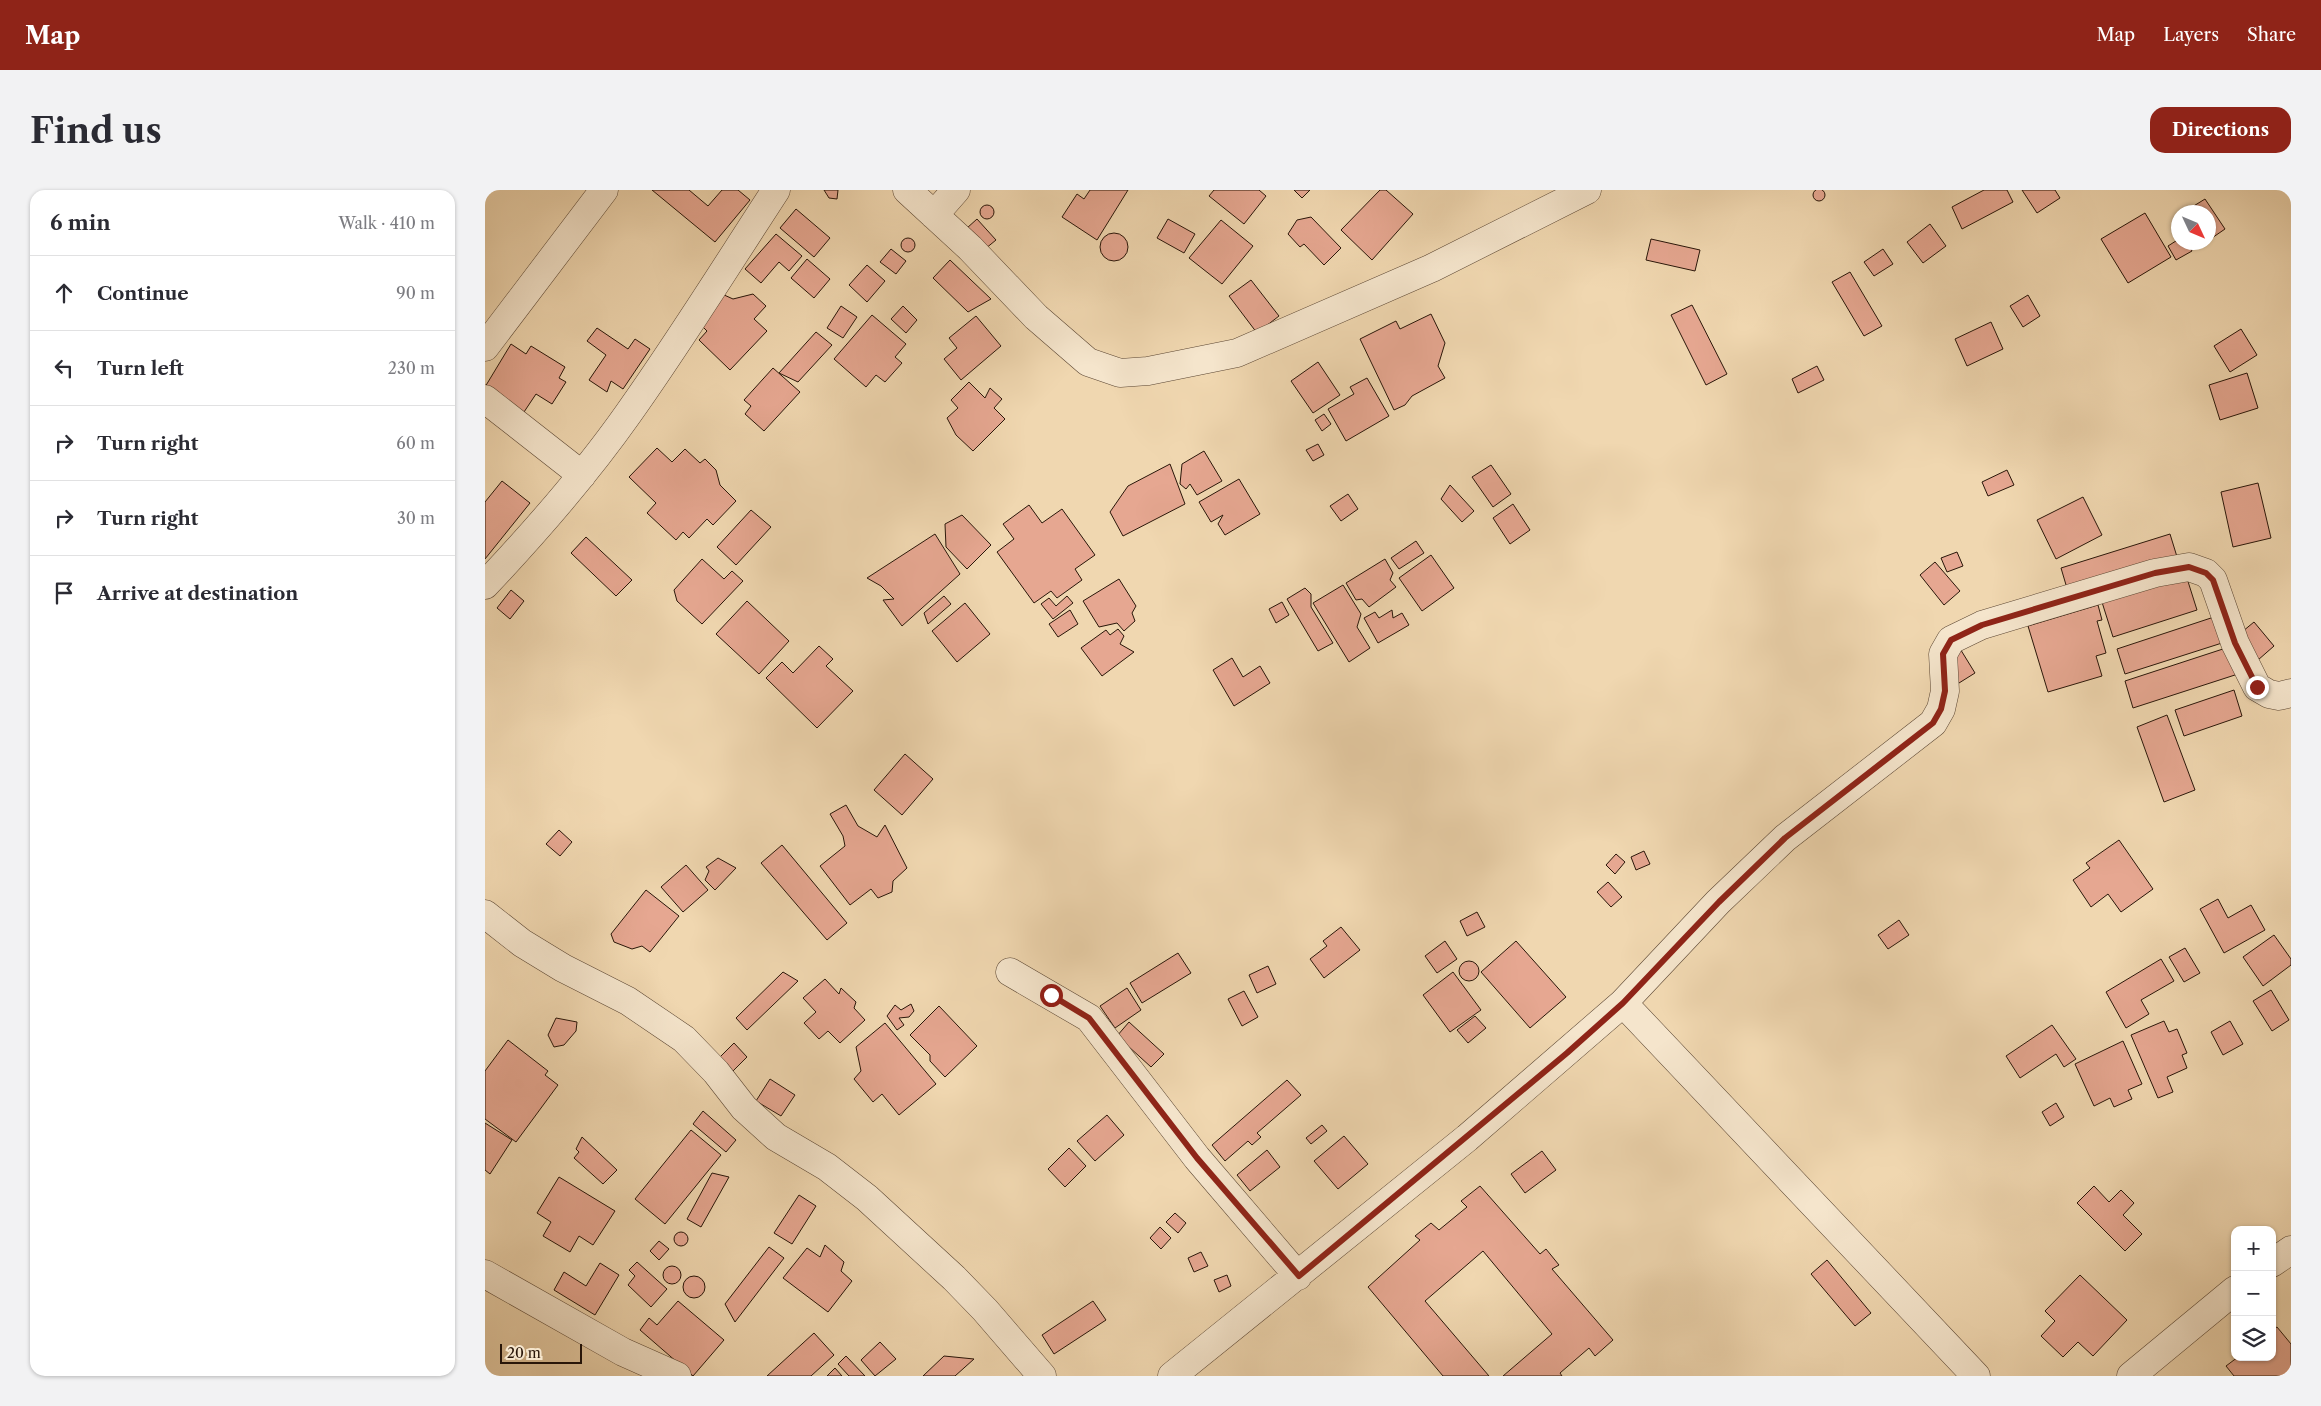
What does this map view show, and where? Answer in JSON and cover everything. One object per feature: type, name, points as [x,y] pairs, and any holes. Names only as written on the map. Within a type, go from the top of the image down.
[{"type":"street","points":[[485,347],[604,190]]},
{"type":"street","points":[[485,585],[520,548],[582,475],[628,414],[776,190]]},
{"type":"street","points":[[907,190],[970,248],[1036,317],[1088,362],[1120,372],[1148,370],[1237,353],[1432,268],[1587,190]]},
{"type":"street","points":[[934,215],[956,190]]},
{"type":"street","points":[[485,399],[582,475]]},
{"type":"street","points":[[1172,1376],[1299,1276],[1481,1126],[1623,1003],[1719,902],[1785,838],[1933,723],[1941,709],[1945,691],[1943,654],[1951,640],[1982,625],[2155,573],[2189,567],[2198,569],[2213,580],[2235,643],[2257,687],[2269,694],[2279,696],[2291,693]]},
{"type":"street","points":[[485,914],[522,943],[563,968],[628,1001],[684,1039],[716,1072],[744,1108],[776,1137],[827,1167],[867,1198],[954,1278],[1042,1376]]},
{"type":"street","points":[[1009,972],[1089,1018],[1197,1158],[1299,1276]]},
{"type":"street","points":[[1623,1003],[1975,1376]]},
{"type":"street","points":[[2276,1260],[2291,1250]]},
{"type":"street","points":[[485,1274],[623,1352],[677,1376]]},
{"type":"street","points":[[2131,1376],[2231,1293]]},
{"type":"building","points":[[1817,189],[1821,189],[1825,195],[1821,201],[1817,201],[1813,197],[1813,193]]},
{"type":"building","points":[[652,190],[689,190],[708,206],[722,190],[738,190],[750,200],[715,242]]},
{"type":"building","points":[[824,190],[838,190],[837,199],[829,198]]},
{"type":"building","points":[[1090,190],[1128,190],[1097,240],[1062,217],[1077,194],[1084,199]]},
{"type":"building","points":[[1214,190],[1259,190],[1266,196],[1244,224],[1209,196]]},
{"type":"building","points":[[1294,190],[1310,190],[1302,198]]},
{"type":"building","points":[[1380,190],[1386,190],[1413,214],[1372,260],[1341,230]]},
{"type":"building","points":[[1984,190],[2007,190],[2013,202],[1962,229],[1952,207]]},
{"type":"building","points":[[2022,190],[2055,190],[2060,198],[2037,213]]},
{"type":"building","points":[[2205,199],[2209,205],[2195,205]]},
{"type":"building","points":[[984,205],[990,205],[994,212],[990,219],[984,219],[980,215],[980,209]]},
{"type":"building","points":[[796,209],[830,238],[814,257],[780,228]]},
{"type":"building","points":[[2145,213],[2171,257],[2128,283],[2101,239]]},
{"type":"building","points":[[2216,216],[2225,229],[2216,235]]},
{"type":"building","points":[[1311,217],[1341,248],[1324,265],[1304,244],[1300,247],[1288,234],[1297,220]]},
{"type":"building","points":[[977,219],[996,240],[985,249],[967,228]]},
{"type":"building","points":[[1168,219],[1195,234],[1184,253],[1157,238]]},
{"type":"building","points":[[1221,220],[1253,246],[1222,284],[1189,258]]},
{"type":"building","points":[[1930,224],[1946,246],[1923,263],[1907,242]]},
{"type":"building","points":[[1114,233],[1124,237],[1128,247],[1124,257],[1114,261],[1104,257],[1100,247],[1104,237]]},
{"type":"building","points":[[776,234],[802,256],[789,271],[779,262],[761,283],[745,269]]},
{"type":"building","points":[[905,238],[911,238],[915,245],[911,252],[905,252],[901,248],[901,242]]},
{"type":"building","points":[[1651,239],[1700,250],[1695,271],[1646,260]]},
{"type":"building","points":[[2171,244],[2171,250],[2192,251],[2176,260],[2168,246]]},
{"type":"building","points":[[891,249],[906,261],[896,274],[880,262]]},
{"type":"building","points":[[1883,249],[1893,264],[1874,276],[1864,262]]},
{"type":"building","points":[[807,259],[830,279],[814,298],[791,278]]},
{"type":"building","points":[[950,260],[991,299],[968,312],[933,278]]},
{"type":"building","points":[[867,265],[885,281],[867,302],[849,285]]},
{"type":"building","points":[[1850,272],[1882,326],[1864,336],[1832,282]]},
{"type":"building","points":[[1251,280],[1279,316],[1257,333],[1229,296]]},
{"type":"building","points":[[722,294],[733,299],[753,294],[766,306],[754,319],[767,331],[730,370],[699,340],[707,331],[697,321]]},
{"type":"building","points":[[2028,295],[2040,316],[2023,327],[2010,306]]},
{"type":"building","points":[[1692,305],[1727,374],[1706,385],[1671,315]]},
{"type":"building","points":[[841,306],[857,317],[843,338],[827,328]]},
{"type":"building","points":[[903,306],[917,320],[906,333],[891,319]]},
{"type":"building","points":[[1431,314],[1445,343],[1438,366],[1445,378],[1412,396],[1405,405],[1394,410],[1360,339],[1396,321],[1400,329]]},
{"type":"building","points":[[872,315],[906,344],[895,357],[902,363],[885,382],[876,375],[866,387],[834,359]]},
{"type":"building","points":[[976,316],[1001,346],[961,380],[944,359],[957,348],[949,338]]},
{"type":"building","points":[[1991,322],[2003,349],[1967,366],[1955,339]]},
{"type":"building","points":[[597,328],[628,349],[635,339],[650,349],[623,389],[611,381],[607,392],[589,380],[606,355],[587,341]]},
{"type":"building","points":[[2241,329],[2257,355],[2230,372],[2214,346]]},
{"type":"building","points":[[816,332],[832,345],[798,382],[779,373]]},
{"type":"building","points":[[511,344],[526,354],[531,346],[565,367],[559,378],[566,382],[552,404],[536,394],[524,412],[485,387]]},
{"type":"building","points":[[1318,362],[1340,395],[1313,413],[1291,381]]},
{"type":"building","points":[[1817,366],[1824,380],[1798,393],[1792,379]]},
{"type":"building","points":[[773,368],[800,392],[764,431],[745,414],[751,406],[744,400]]},
{"type":"building","points":[[2247,373],[2258,408],[2220,420],[2209,385]]},
{"type":"building","points":[[1367,378],[1389,416],[1346,441],[1328,409],[1354,394],[1350,387]]},
{"type":"building","points":[[969,382],[985,398],[990,388],[1002,399],[994,408],[1005,419],[973,451],[956,435],[947,418],[958,408],[951,400]]},
{"type":"building","points":[[1324,414],[1331,424],[1322,431],[1315,420]]},
{"type":"building","points":[[1318,444],[1324,455],[1313,461],[1306,450]]},
{"type":"building","points":[[657,448],[672,462],[685,449],[700,463],[705,459],[716,470],[720,485],[736,501],[713,525],[707,519],[689,538],[683,532],[676,540],[647,513],[656,503],[629,477]]},
{"type":"building","points":[[1204,451],[1222,481],[1197,495],[1190,484],[1186,489],[1180,484],[1182,464]]},
{"type":"building","points":[[1170,464],[1185,504],[1123,536],[1110,512],[1128,486]]},
{"type":"building","points":[[1491,465],[1511,494],[1493,507],[1472,477]]},
{"type":"building","points":[[2007,470],[2014,485],[1988,496],[1982,482]]},
{"type":"building","points":[[1239,479],[1260,514],[1225,535],[1218,524],[1223,515],[1211,522],[1199,502]]},
{"type":"building","points":[[502,481],[530,503],[485,559],[485,502]]},
{"type":"building","points":[[2258,483],[2271,538],[2233,547],[2221,492]]},
{"type":"building","points":[[1450,485],[1474,511],[1462,522],[1441,499]]},
{"type":"building","points":[[1348,494],[1358,509],[1341,521],[1330,506]]},
{"type":"building","points":[[2083,497],[2102,535],[2056,559],[2037,520]]},
{"type":"building","points":[[1513,504],[1530,530],[1510,544],[1493,518]]},
{"type":"building","points":[[1029,505],[1042,523],[1062,509],[1095,555],[1075,569],[1082,580],[1057,598],[1051,591],[1034,603],[997,552],[1014,539],[1003,524]]},
{"type":"building","points":[[751,510],[771,527],[736,565],[717,547]]},
{"type":"building","points":[[962,515],[991,545],[967,569],[946,547],[945,524]]},
{"type":"building","points":[[935,534],[960,574],[902,626],[883,600],[894,599],[881,586],[867,578]]},
{"type":"building","points":[[2170,534],[2178,560],[2069,595],[2061,568]]},
{"type":"building","points":[[586,537],[632,580],[616,596],[571,553]]},
{"type":"building","points":[[1416,541],[1424,553],[1399,569],[1391,558]]},
{"type":"building","points":[[1957,552],[1963,566],[1947,572],[1941,558]]},
{"type":"building","points":[[1431,555],[1454,588],[1422,611],[1399,578]]},
{"type":"building","points":[[702,559],[724,579],[732,571],[743,581],[702,624],[677,601],[674,590]]},
{"type":"building","points":[[1385,559],[1393,573],[1390,580],[1396,587],[1369,607],[1362,599],[1356,600],[1346,583]]},
{"type":"building","points":[[1935,562],[1960,591],[1944,605],[1920,575]]},
{"type":"building","points":[[2185,572],[2197,610],[2113,637],[2101,599]]},
{"type":"building","points":[[1119,579],[1136,606],[1132,613],[1135,621],[1124,631],[1117,623],[1099,627],[1083,601]]},
{"type":"building","points":[[1343,585],[1361,614],[1357,627],[1370,648],[1349,662],[1313,603]]},
{"type":"building","points":[[1305,588],[1311,594],[1311,607],[1333,643],[1318,651],[1287,599]]},
{"type":"building","points":[[511,590],[524,601],[510,619],[497,608]]},
{"type":"building","points":[[944,596],[951,604],[928,624],[924,613]]},
{"type":"building","points":[[1067,596],[1073,603],[1053,619],[1041,604],[1049,598],[1056,606]]},
{"type":"building","points":[[747,601],[789,641],[759,674],[716,634]]},
{"type":"building","points":[[1282,602],[1289,615],[1276,623],[1269,609]]},
{"type":"building","points":[[965,603],[990,634],[957,662],[932,631]]},
{"type":"building","points":[[2098,605],[2102,620],[2097,621],[2106,653],[2096,656],[2102,676],[2048,692],[2028,626]]},
{"type":"building","points":[[1070,610],[1078,624],[1058,637],[1049,624]]},
{"type":"building","points":[[1392,610],[1393,618],[1402,613],[1409,625],[1378,643],[1364,618],[1375,612],[1379,618]]},
{"type":"building","points":[[2214,617],[2222,643],[2125,674],[2117,649]]},
{"type":"building","points":[[2254,622],[2274,646],[2258,660],[2237,636]]},
{"type":"building","points":[[1118,629],[1124,636],[1120,644],[1134,652],[1102,676],[1081,648],[1106,630],[1110,635]]},
{"type":"building","points":[[819,646],[833,659],[826,666],[853,691],[817,728],[766,678],[782,662],[793,673]]},
{"type":"building","points":[[1959,647],[1975,673],[1959,683],[1943,657]]},
{"type":"building","points":[[2229,647],[2238,674],[2133,708],[2125,681]]},
{"type":"building","points":[[1232,658],[1243,677],[1260,666],[1270,683],[1234,706],[1213,670]]},
{"type":"building","points":[[2234,690],[2242,716],[2184,736],[2175,710]]},
{"type":"building","points":[[2167,715],[2195,790],[2164,802],[2137,727]]},
{"type":"building","points":[[905,754],[933,779],[902,815],[874,790]]},
{"type":"building","points":[[846,805],[858,826],[877,837],[885,825],[907,868],[893,881],[892,892],[878,898],[871,889],[850,905],[820,866],[845,846],[843,836],[830,814]]},
{"type":"building","points":[[559,830],[572,842],[560,856],[546,844]]},
{"type":"building","points":[[2119,840],[2153,889],[2121,912],[2108,894],[2091,907],[2073,880],[2090,868],[2086,863]]},
{"type":"building","points":[[782,845],[847,923],[827,940],[761,863]]},
{"type":"building","points":[[1644,851],[1650,864],[1636,870],[1631,857]]},
{"type":"building","points":[[1616,854],[1625,862],[1615,874],[1606,865]]},
{"type":"building","points":[[718,858],[736,868],[715,890],[705,880],[709,871],[706,867]]},
{"type":"building","points":[[686,865],[708,890],[683,912],[661,887]]},
{"type":"building","points":[[1608,882],[1622,897],[1611,907],[1597,892]]},
{"type":"building","points":[[646,890],[679,916],[650,952],[642,946],[632,949],[614,942],[611,934]]},
{"type":"building","points":[[2218,899],[2228,918],[2251,905],[2265,930],[2224,953],[2200,909]]},
{"type":"building","points":[[1477,912],[1485,927],[1467,936],[1460,921]]},
{"type":"building","points":[[1899,920],[1909,935],[1888,949],[1878,935]]},
{"type":"building","points":[[1341,927],[1360,950],[1324,978],[1310,959],[1327,946],[1323,941]]},
{"type":"building","points":[[2274,935],[2291,959],[2291,965],[2263,986],[2243,957]]},
{"type":"building","points":[[1445,941],[1457,959],[1437,973],[1425,956]]},
{"type":"building","points":[[1516,941],[1566,997],[1530,1028],[1481,972]]},
{"type":"building","points":[[2185,948],[2200,973],[2184,982],[2169,957]]},
{"type":"building","points":[[1178,953],[1191,973],[1142,1003],[1130,983]]},
{"type":"building","points":[[2161,959],[2174,981],[2141,1000],[2149,1014],[2126,1028],[2106,992]]},
{"type":"building","points":[[1465,961],[1473,961],[1479,967],[1479,975],[1473,981],[1465,981],[1459,975],[1459,967]]},
{"type":"building","points":[[1268,966],[1276,984],[1257,993],[1249,975]]},
{"type":"building","points":[[783,972],[798,981],[747,1030],[736,1018]]},
{"type":"building","points":[[1453,972],[1481,1010],[1450,1032],[1423,995]]},
{"type":"building","points":[[825,979],[839,994],[841,988],[856,1002],[854,1008],[865,1020],[840,1043],[828,1031],[819,1039],[804,1023],[816,1012],[803,998]]},
{"type":"building","points":[[1127,988],[1141,1010],[1115,1028],[1100,1006]]},
{"type":"building","points":[[2271,990],[2289,1020],[2272,1031],[2253,1001]]},
{"type":"building","points":[[1244,991],[1258,1017],[1242,1026],[1228,999]]},
{"type":"building","points":[[911,1004],[914,1011],[909,1017],[899,1018],[904,1025],[897,1030],[887,1016],[895,1005],[901,1010]]},
{"type":"building","points":[[939,1006],[977,1046],[945,1077],[930,1061],[930,1055],[910,1035]]},
{"type":"building","points":[[1475,1016],[1486,1028],[1468,1043],[1457,1030]]},
{"type":"building","points":[[556,1018],[577,1022],[576,1031],[564,1045],[554,1047],[548,1035]]},
{"type":"building","points":[[2164,1021],[2169,1032],[2177,1029],[2187,1053],[2182,1055],[2187,1068],[2167,1077],[2173,1092],[2158,1098],[2131,1035]]},
{"type":"building","points":[[2230,1021],[2243,1044],[2223,1055],[2211,1032]]},
{"type":"building","points":[[1129,1022],[1164,1054],[1151,1067],[1117,1036]]},
{"type":"building","points":[[885,1023],[936,1084],[899,1115],[882,1094],[873,1102],[854,1079],[861,1071],[856,1047]]},
{"type":"building","points":[[2052,1025],[2076,1059],[2064,1067],[2056,1054],[2020,1078],[2006,1056]]},
{"type":"building","points":[[508,1040],[548,1071],[545,1075],[558,1085],[516,1142],[485,1119],[485,1071]]},
{"type":"building","points":[[2123,1041],[2142,1084],[2128,1090],[2132,1099],[2114,1107],[2110,1098],[2094,1106],[2075,1064]]},
{"type":"building","points":[[734,1043],[747,1057],[729,1075],[715,1062]]},
{"type":"building","points":[[770,1079],[795,1095],[781,1116],[756,1101]]},
{"type":"building","points":[[1287,1080],[1301,1095],[1257,1133],[1261,1137],[1252,1145],[1248,1141],[1225,1161],[1212,1145]]},
{"type":"building","points":[[2056,1103],[2064,1117],[2050,1126],[2042,1112]]},
{"type":"building","points":[[703,1111],[736,1140],[726,1152],[693,1124]]},
{"type":"building","points":[[1107,1115],[1124,1135],[1095,1161],[1077,1141]]},
{"type":"building","points":[[485,1123],[512,1140],[490,1174],[485,1170]]},
{"type":"building","points":[[1322,1125],[1327,1131],[1311,1144],[1306,1138]]},
{"type":"building","points":[[691,1130],[721,1155],[665,1224],[635,1199]]},
{"type":"building","points":[[1344,1136],[1368,1164],[1338,1189],[1314,1161]]},
{"type":"building","points":[[582,1137],[617,1170],[603,1184],[574,1158],[579,1152],[576,1149]]},
{"type":"building","points":[[1069,1148],[1086,1166],[1065,1187],[1048,1169]]},
{"type":"building","points":[[1267,1150],[1280,1167],[1250,1191],[1237,1175]]},
{"type":"building","points":[[1542,1151],[1556,1170],[1525,1193],[1511,1174]]},
{"type":"building","points":[[712,1173],[729,1177],[701,1227],[687,1219]]},
{"type":"building","points":[[559,1177],[615,1211],[593,1245],[579,1236],[570,1252],[543,1236],[551,1222],[537,1213]]},
{"type":"building","points":[[1480,1186],[1540,1254],[1546,1249],[1559,1265],[1552,1269],[1613,1340],[1595,1356],[1589,1348],[1560,1373],[1562,1376],[1503,1376],[1552,1334],[1483,1251],[1425,1301],[1489,1376],[1443,1376],[1368,1287],[1420,1240],[1415,1236],[1431,1223],[1439,1230],[1467,1207],[1461,1201]]},
{"type":"building","points":[[2094,1186],[2109,1202],[2121,1190],[2134,1203],[2123,1215],[2142,1234],[2125,1251],[2077,1203]]},
{"type":"building","points":[[799,1195],[816,1206],[792,1244],[774,1233]]},
{"type":"building","points":[[1175,1213],[1186,1223],[1178,1233],[1166,1222]]},
{"type":"building","points":[[1160,1227],[1171,1238],[1161,1249],[1150,1238]]},
{"type":"building","points":[[678,1232],[684,1232],[688,1239],[684,1246],[678,1246],[674,1242],[674,1236]]},
{"type":"building","points":[[659,1241],[669,1249],[659,1260],[650,1251]]},
{"type":"building","points":[[825,1245],[844,1262],[841,1271],[852,1281],[828,1312],[783,1278],[807,1248],[820,1257]]},
{"type":"building","points":[[769,1247],[784,1258],[735,1322],[725,1304]]},
{"type":"building","points":[[1201,1252],[1208,1266],[1194,1272],[1188,1258]]},
{"type":"building","points":[[1827,1260],[1871,1313],[1855,1326],[1811,1274]]},
{"type":"building","points":[[637,1262],[667,1289],[651,1307],[628,1285],[635,1276],[629,1270]]},
{"type":"building","points":[[600,1263],[619,1275],[595,1315],[554,1290],[564,1272],[586,1286]]},
{"type":"building","points":[[672,1266],[678,1269],[681,1275],[678,1281],[672,1284],[666,1281],[663,1275],[666,1269]]},
{"type":"building","points":[[1227,1275],[1231,1286],[1219,1292],[1214,1280]]},
{"type":"building","points":[[2080,1275],[2127,1320],[2093,1356],[2078,1342],[2063,1357],[2041,1336],[2055,1321],[2045,1311]]},
{"type":"building","points":[[694,1276],[702,1279],[705,1287],[702,1295],[694,1298],[686,1295],[683,1287],[686,1279]]},
{"type":"building","points":[[678,1301],[724,1340],[693,1376],[640,1330],[649,1318],[657,1325]]},
{"type":"building","points":[[1093,1301],[1106,1320],[1054,1354],[1042,1335]]},
{"type":"building","points":[[2276,1328],[2291,1344],[2291,1376],[2234,1376],[2226,1366],[2233,1361],[2276,1361]]},
{"type":"building","points":[[814,1333],[834,1355],[811,1376],[767,1376]]},
{"type":"building","points":[[880,1342],[896,1359],[875,1376],[861,1360]]},
{"type":"building","points":[[846,1356],[865,1376],[849,1376],[838,1364]]},
{"type":"building","points":[[944,1356],[974,1359],[955,1376],[923,1376]]},
{"type":"building","points":[[835,1368],[842,1376],[827,1376]]},
{"type":"route","points":[[1051,995],[1089,1018],[1197,1158],[1299,1276],[1467,1138],[1623,1003],[1719,902],[1785,838],[1933,723],[1941,709],[1945,691],[1943,654],[1951,640],[1982,625],[2155,573],[2189,567],[2206,573],[2213,580],[2235,643],[2257,687]]}]
